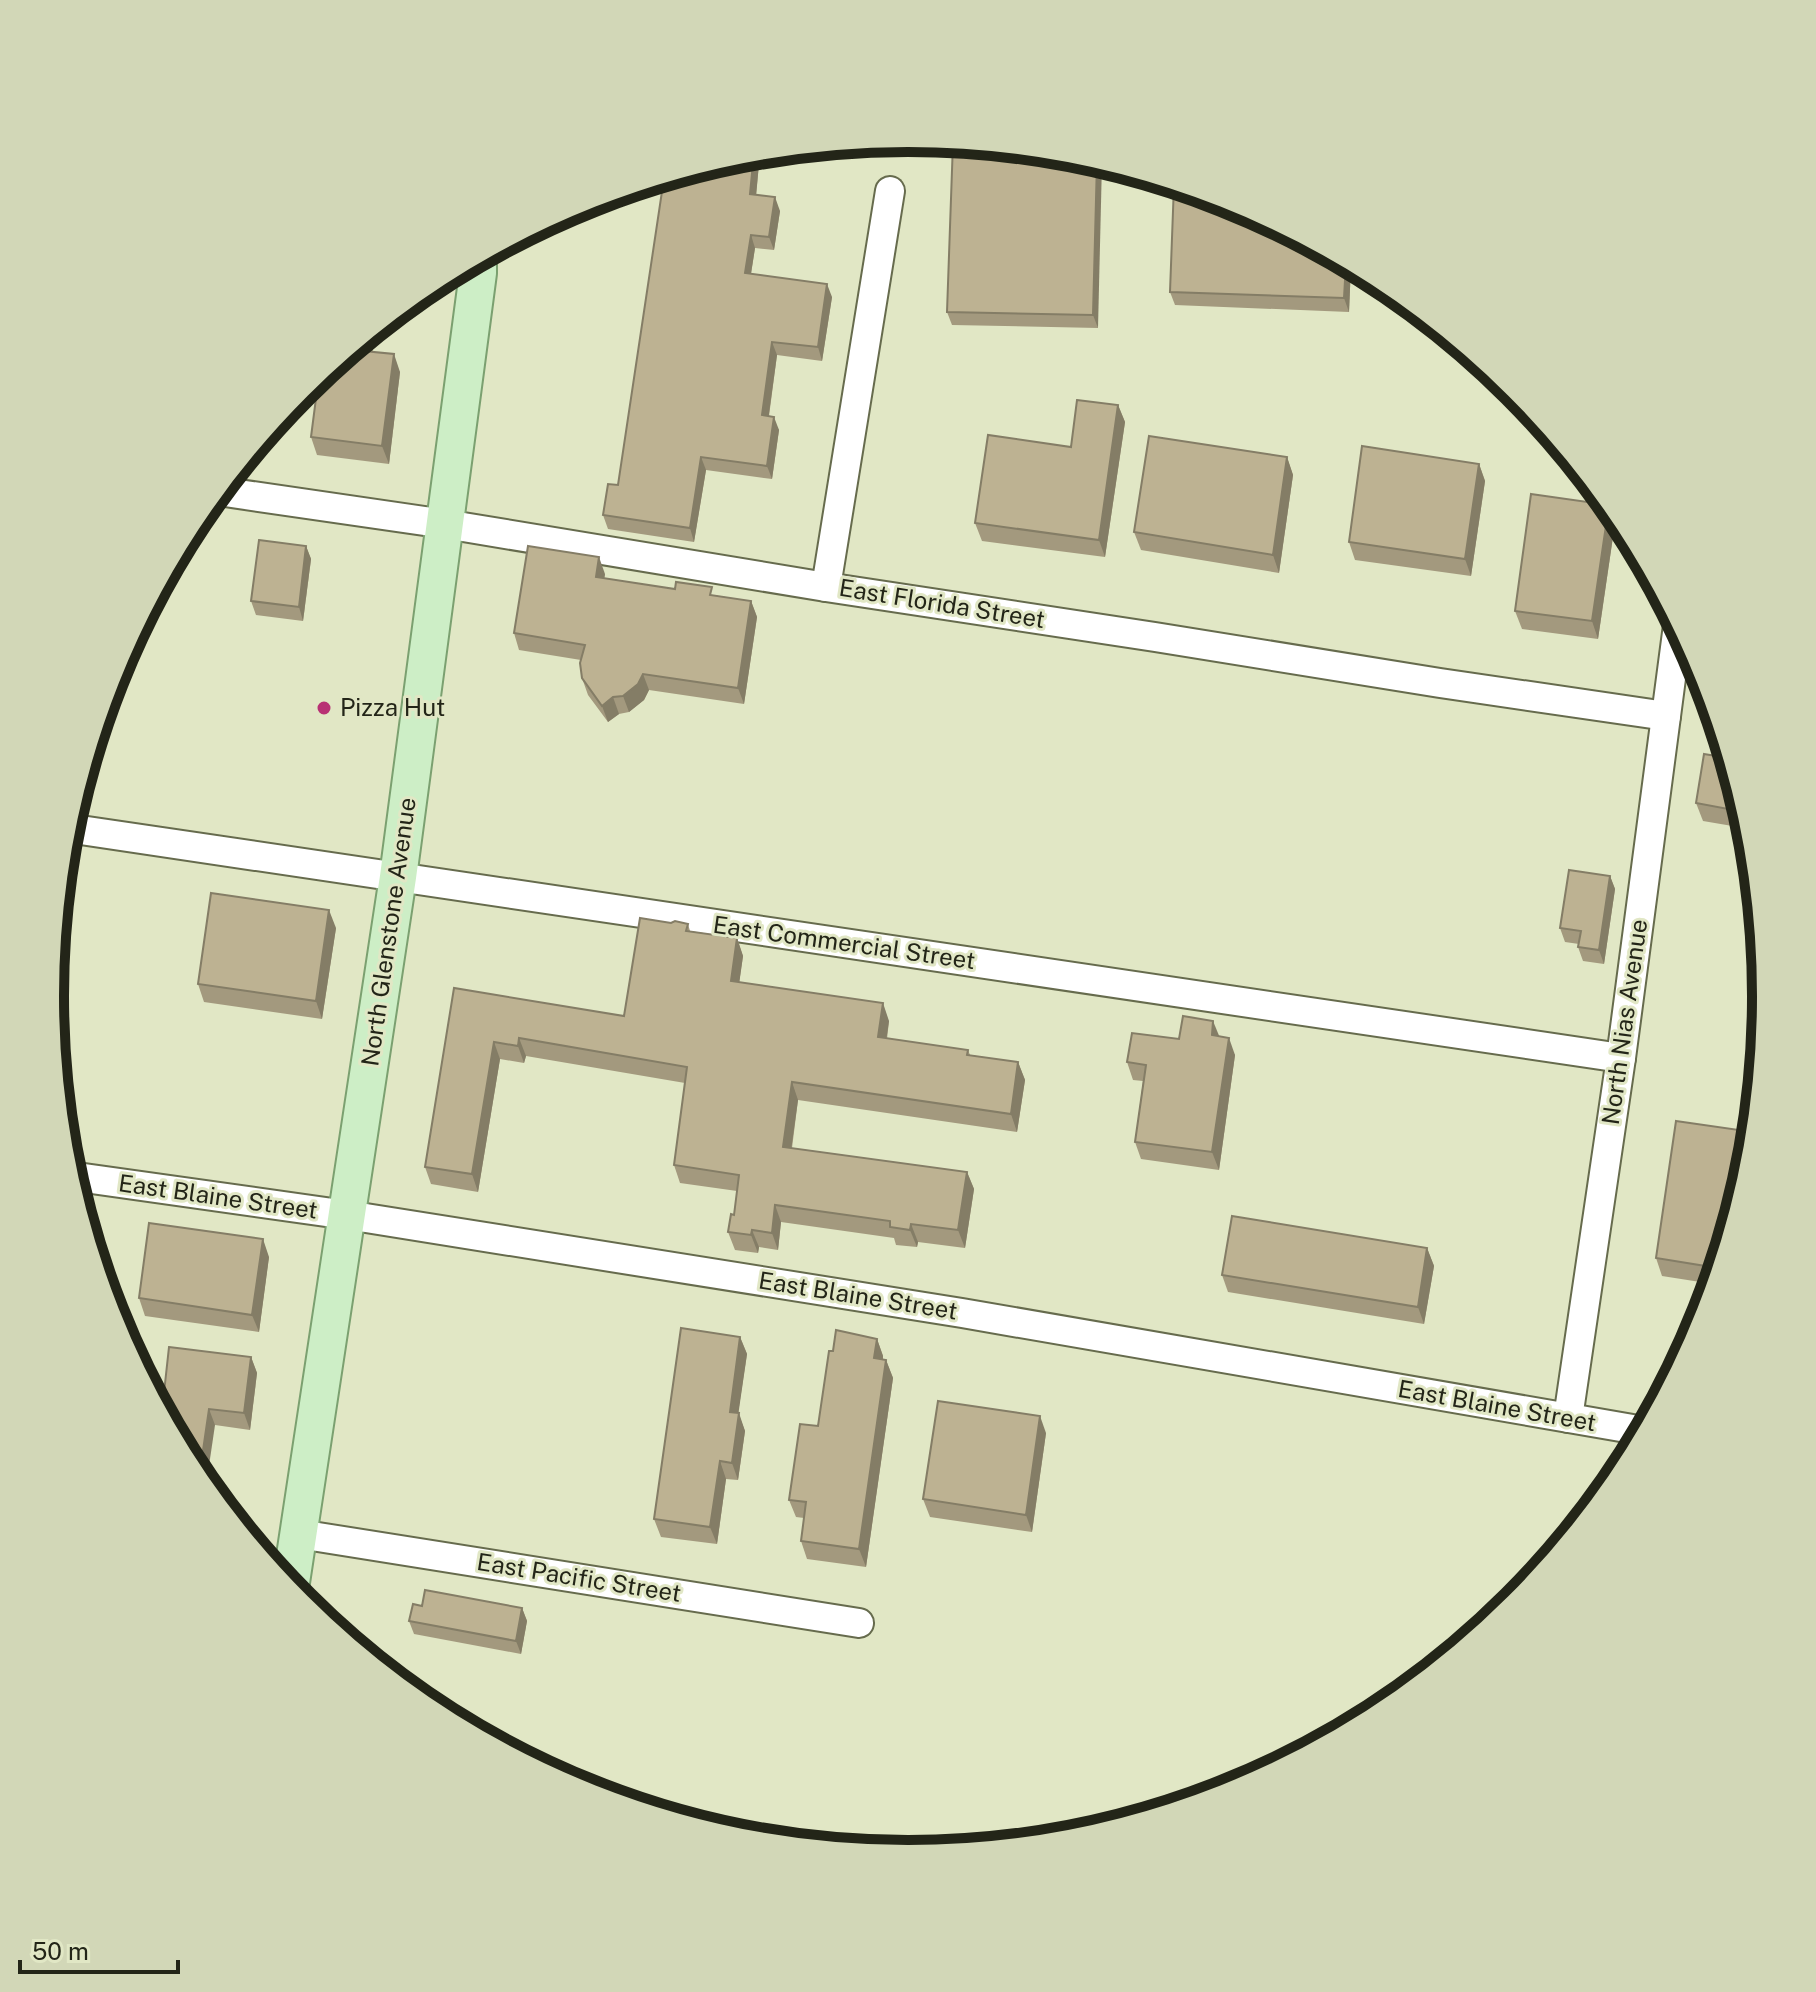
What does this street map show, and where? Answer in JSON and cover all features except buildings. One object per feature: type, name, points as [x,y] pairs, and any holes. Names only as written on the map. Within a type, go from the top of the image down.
[{"type":"main road","name":"North Glenstone Avenue","points":[[293,1573],[398,877],[478,270]]},
{"type":"street","points":[[826,587],[890,191]]},
{"type":"street","name":"East Florida Street","points":[[230,493],[445,524],[1431,682],[1666,716]]},
{"type":"street","name":"North Nias Avenue","points":[[1568,1418],[1621,1058],[1675,645]]},
{"type":"street","name":"East Commercial Street","points":[[80,830],[1621,1058]]},
{"type":"street","name":"East Blaine Street","points":[[84,1178],[347,1215],[962,1313],[1632,1429]]},
{"type":"street","name":"East Pacific Street","points":[[299,1534],[859,1623]]},
{"type":"place","name":"Pizza Hut","points":[[324,708]]}]
